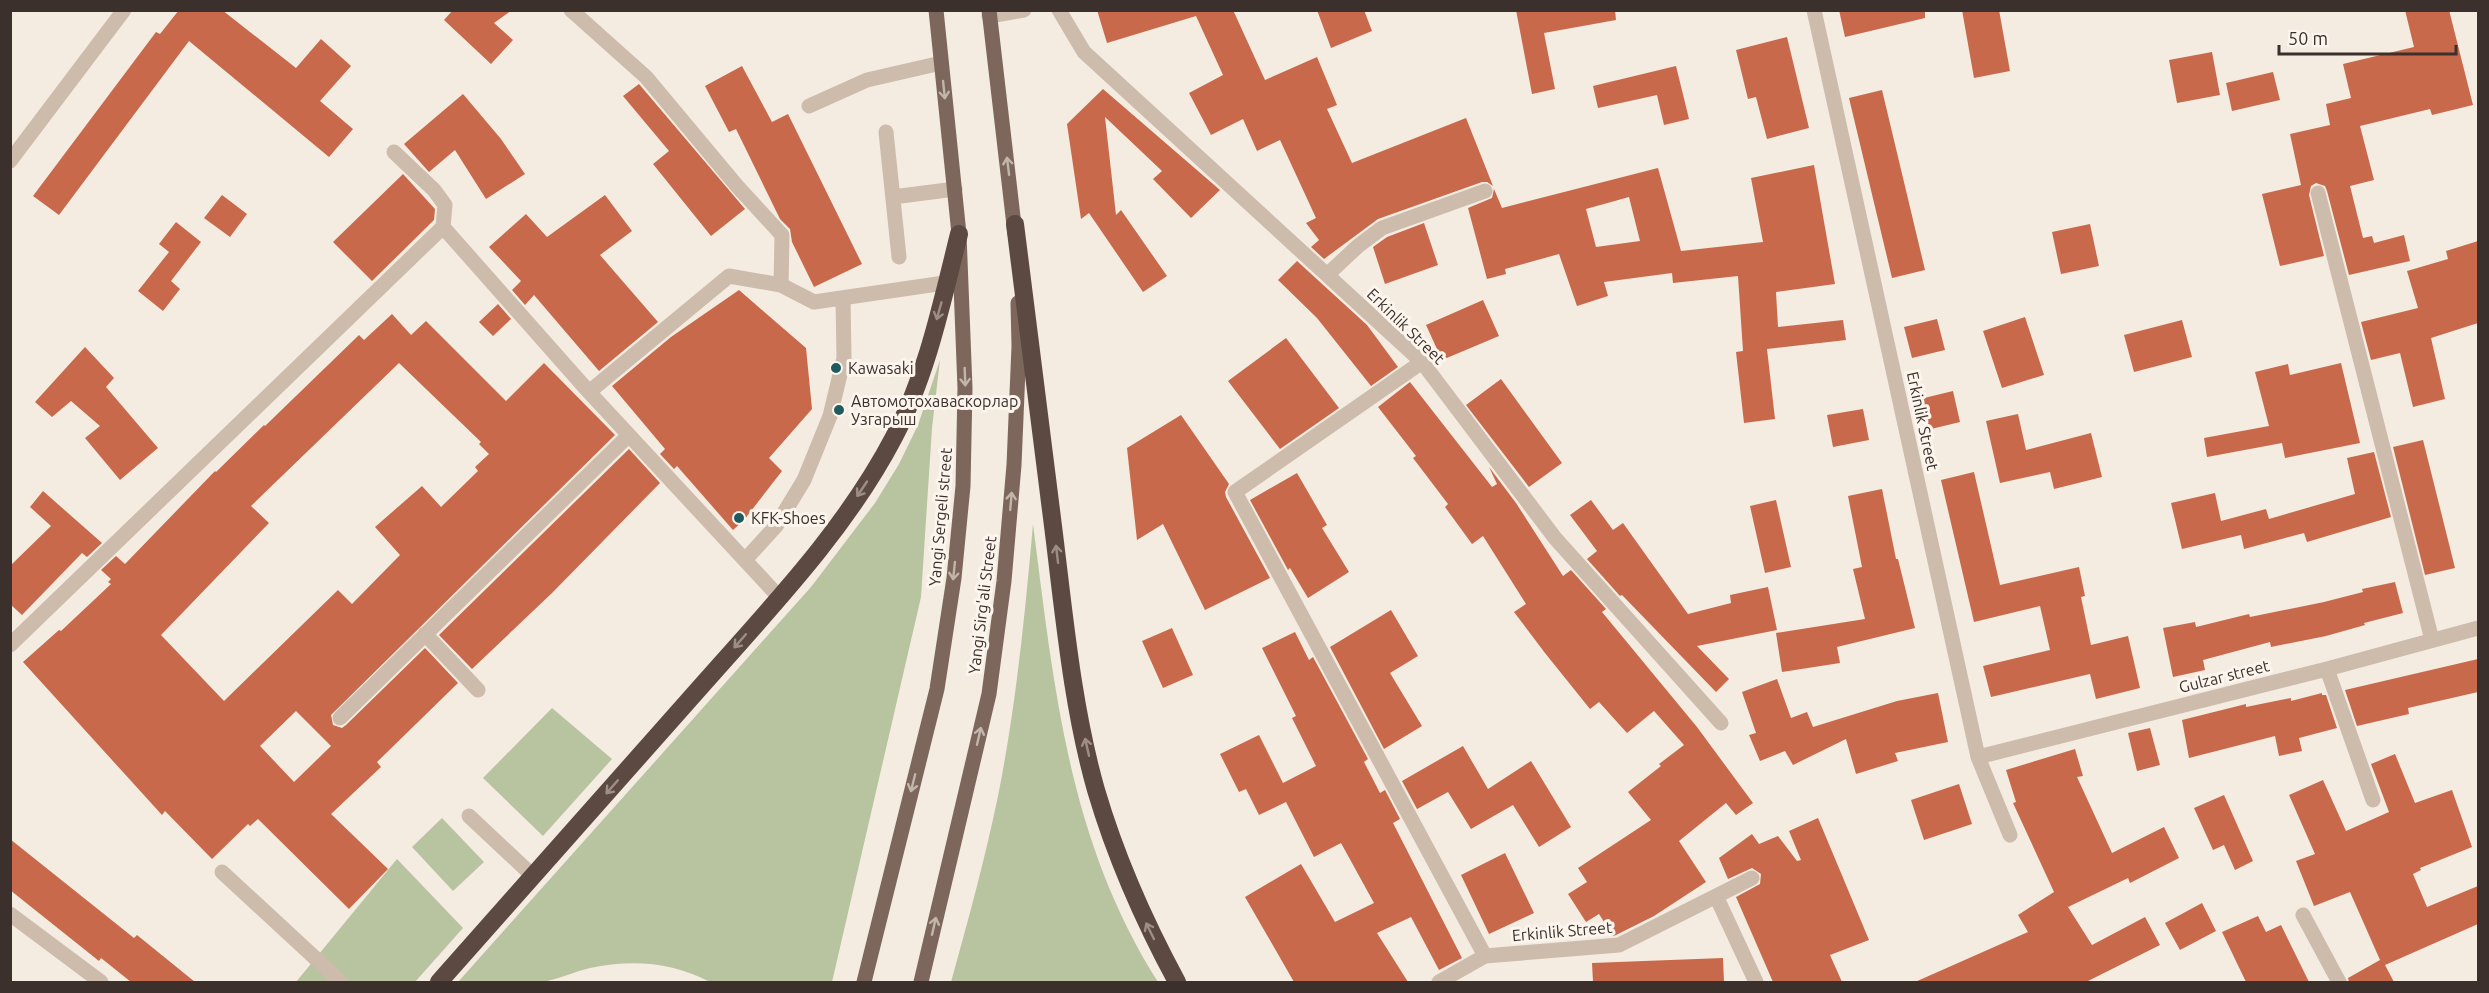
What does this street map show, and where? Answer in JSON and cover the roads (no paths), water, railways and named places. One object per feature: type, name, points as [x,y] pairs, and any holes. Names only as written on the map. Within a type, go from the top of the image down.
[{"type":"highway","points":[[1015,224],[1061,590],[1084,736],[1096,789],[1123,871],[1177,982]]},
{"type":"highway","points":[[440,982],[779,597],[848,510],[895,437],[910,403],[954,282],[959,234]]},
{"type":"main road","points":[[936,10],[959,234]]},
{"type":"main road","points":[[989,13],[1015,224]]},
{"type":"main road","name":"Yangi Sirg'ali Street","points":[[921,982],[989,694],[1004,581],[1014,465],[1019,346],[1015,224]]},
{"type":"main road","name":"Yangi Sergeli street","points":[[864,982],[937,689],[954,578],[963,476],[965,388],[954,282]]},
{"type":"street","points":[[10,161],[124,10]]},
{"type":"street","points":[[571,10],[646,77],[737,186],[782,235],[781,285]]},
{"type":"street","points":[[989,13],[1024,10]]},
{"type":"street","name":"Erkinlik Street","points":[[1059,10],[1084,52],[1422,362],[1555,538],[1721,723]]},
{"type":"street","name":"Erkinlik Street","points":[[1814,10],[1977,757],[2010,835]]},
{"type":"street","points":[[809,106],[867,80],[941,63]]},
{"type":"street","points":[[886,132],[899,258]]},
{"type":"street","points":[[10,645],[443,227],[445,205],[434,190],[394,152]]},
{"type":"street","points":[[893,197],[955,189]]},
{"type":"street","points":[[1327,275],[1358,246],[1382,228],[1485,191]]},
{"type":"street","points":[[2318,193],[2432,640]]},
{"type":"street","points":[[443,227],[628,435],[779,597]]},
{"type":"street","points":[[589,392],[729,276],[781,285],[814,302],[954,282]]},
{"type":"street","points":[[745,560],[776,526],[804,480],[830,416],[844,358],[843,298]]},
{"type":"street","points":[[1422,362],[1235,492],[1485,956]]},
{"type":"street","points":[[340,718],[628,435]]},
{"type":"street","name":"Gulzar street","points":[[1977,757],[2327,669],[2478,628]]},
{"type":"street","points":[[425,634],[478,690]]},
{"type":"street","points":[[2327,669],[2373,800]]},
{"type":"street","points":[[469,816],[533,876]]},
{"type":"street","points":[[222,872],[341,982]]},
{"type":"street","name":"Erkinlik Street","points":[[1439,982],[1485,956],[1619,945],[1752,878]]},
{"type":"street","points":[[1716,896],[1756,982]]},
{"type":"street","points":[[10,914],[101,982]]},
{"type":"street","points":[[2303,915],[2339,982]]},
{"type":"place","name":"Kawasaki","points":[[836,368]]},
{"type":"place","name":"Автомотохаваскорлар Узгарыш","points":[[839,410]]},
{"type":"place","name":"KFK-Shoes","points":[[739,518]]}]
